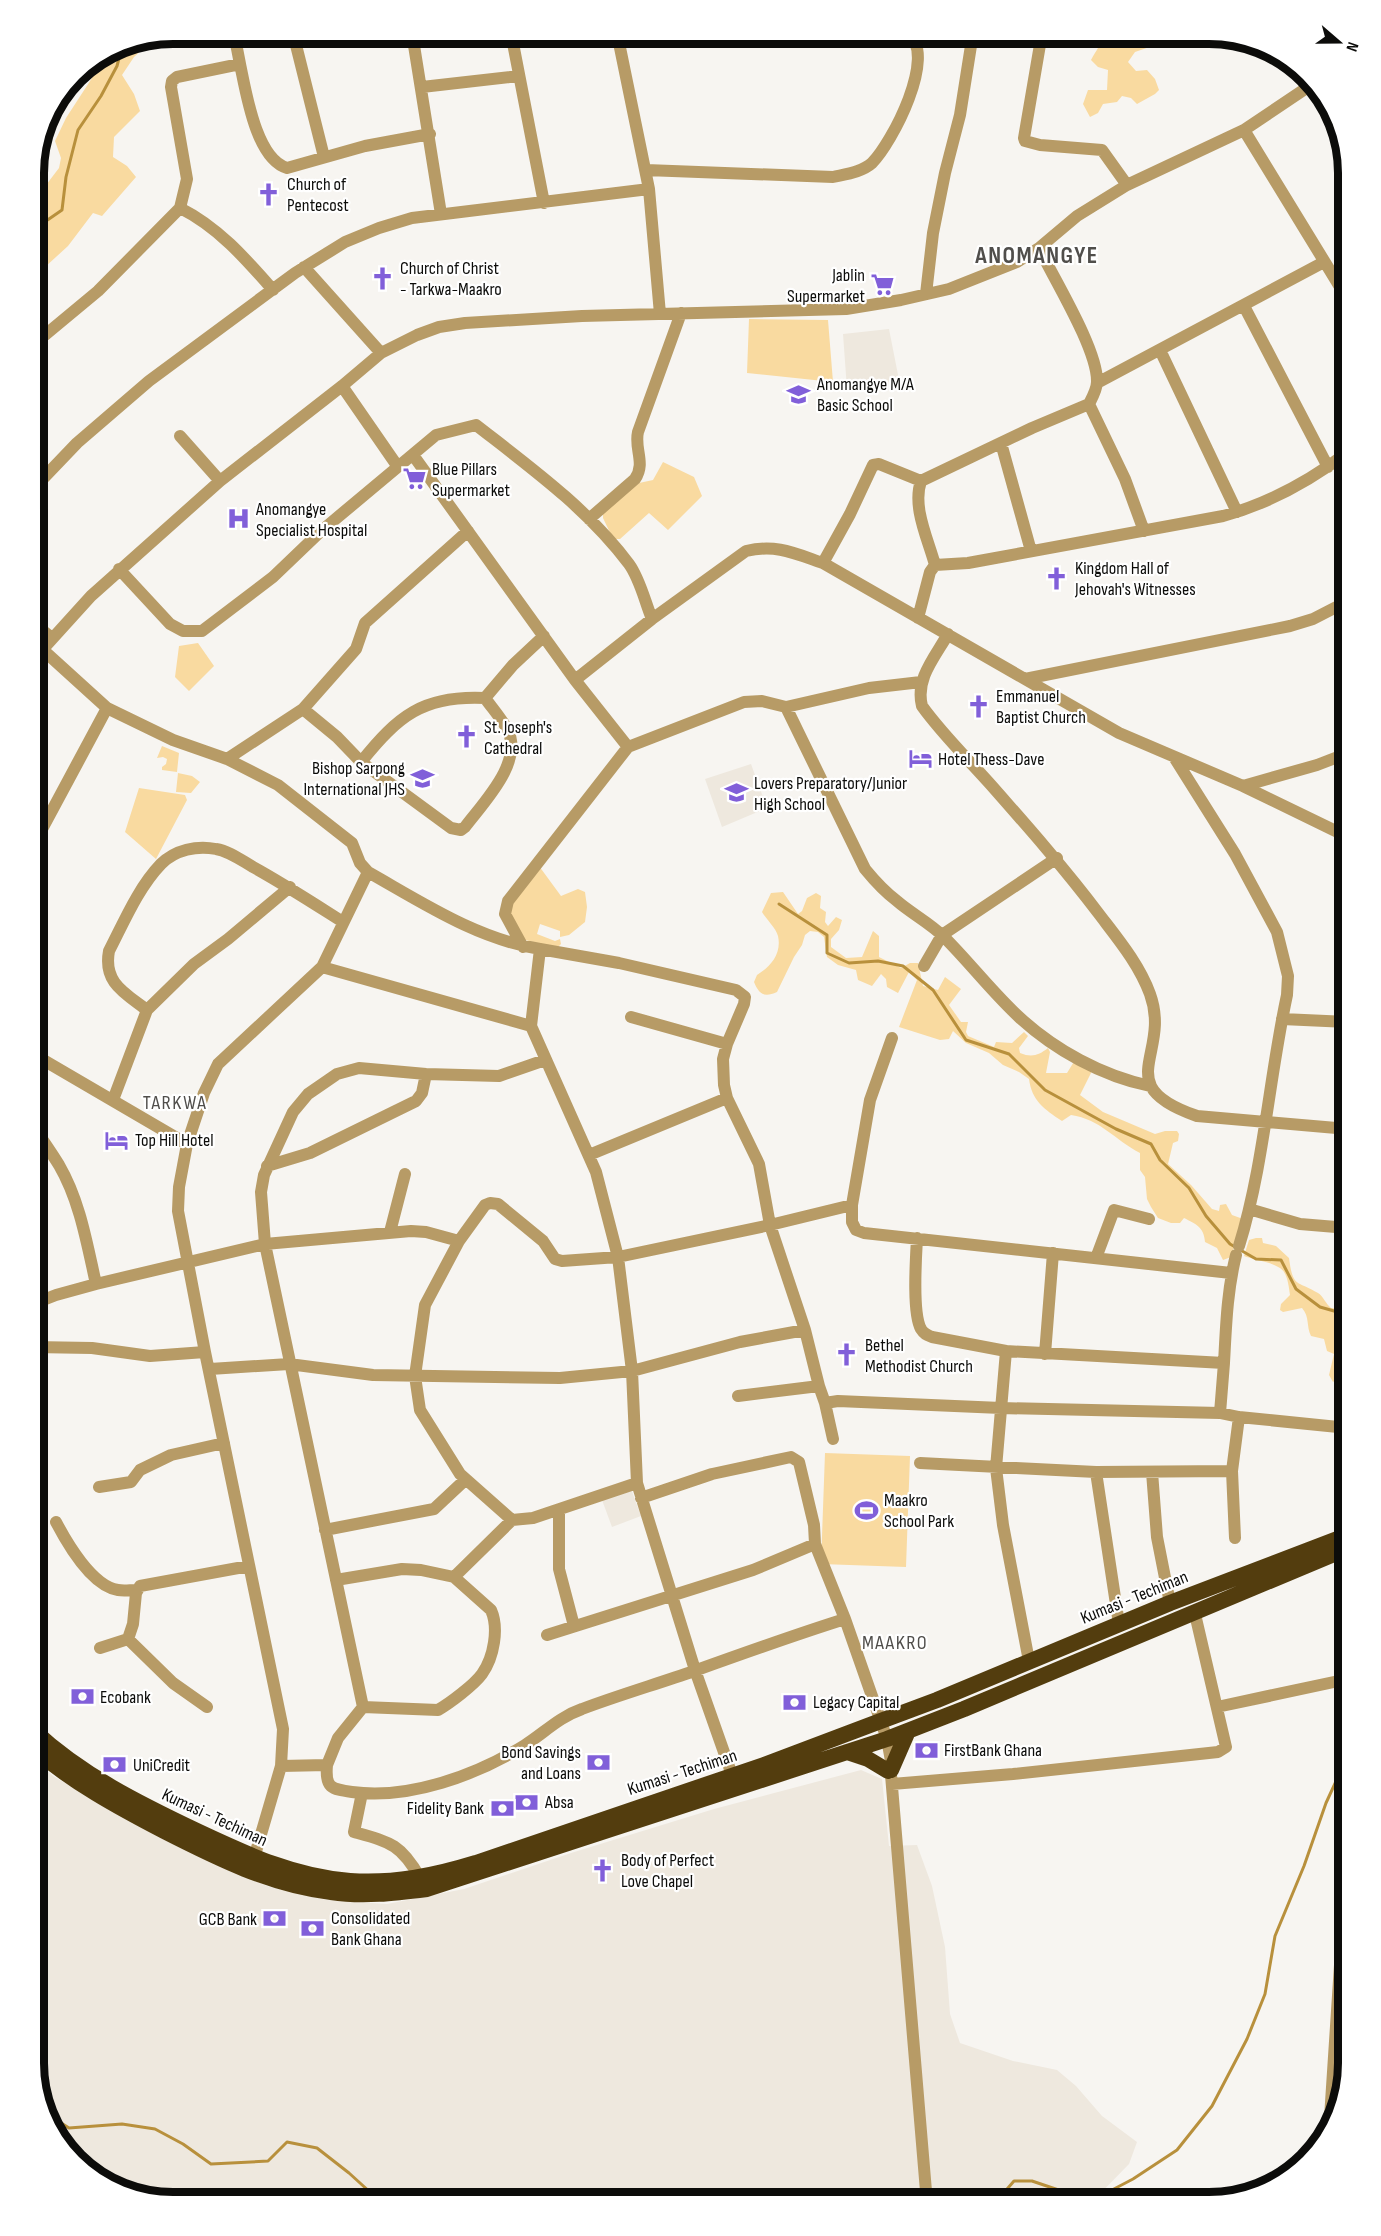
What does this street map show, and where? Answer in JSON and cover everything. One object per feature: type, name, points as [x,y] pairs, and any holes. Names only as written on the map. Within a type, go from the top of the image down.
[{"type":"highway","name":"Kumasi - Techiman","points":[[44,1740],[114,1790],[252,1865],[349,1881],[420,1878],[476,1863],[876,1723],[1170,1603],[1338,1539]]},
{"type":"highway","points":[[44,1757],[115,1806],[252,1865],[276,1881],[331,1892],[395,1893],[427,1889],[908,1731],[1195,1614],[1338,1552]]},
{"type":"highway","points":[[847,1752],[868,1759],[890,1775],[908,1731]]},
{"type":"street","points":[[236,44],[250,110],[263,144],[276,162],[287,168],[365,146],[430,134]]},
{"type":"street","points":[[295,44],[324,157]]},
{"type":"street","points":[[414,44],[441,214]]},
{"type":"street","points":[[513,44],[544,202]]},
{"type":"street","points":[[619,44],[649,189],[660,314]]},
{"type":"street","points":[[646,170],[833,177],[854,173],[872,163],[897,126],[907,103],[917,68],[919,54],[916,44]]},
{"type":"street","points":[[926,294],[933,233],[960,114],[971,44]]},
{"type":"street","points":[[1040,44],[1025,141],[1040,145],[1102,150],[1127,185]]},
{"type":"street","points":[[44,336],[98,291],[180,208],[187,179],[171,87],[172,81],[177,77],[240,64]]},
{"type":"street","points":[[422,87],[519,76]]},
{"type":"street","points":[[44,647],[119,569],[220,481],[381,353],[440,327],[465,323],[681,313],[846,309],[949,289],[1017,262],[1039,248],[1077,216],[1127,185],[1244,130],[1306,89]]},
{"type":"street","points":[[1244,130],[1338,284]]},
{"type":"street","points":[[44,478],[77,443],[149,381],[304,267],[345,242],[412,218],[649,189]]},
{"type":"street","points":[[180,208],[201,219],[234,246],[273,290]]},
{"type":"street","points":[[935,565],[918,507],[918,490],[921,481],[1089,404],[1097,383],[1093,362],[1079,325],[1039,248]]},
{"type":"street","points":[[1097,383],[1324,262]]},
{"type":"street","points":[[304,267],[381,353]]},
{"type":"street","points":[[1244,306],[1328,467]]},
{"type":"street","points":[[590,519],[639,473],[640,454],[636,439],[681,313]]},
{"type":"street","points":[[1160,350],[1238,512]]},
{"type":"street","points":[[342,386],[398,467]]},
{"type":"street","points":[[1089,404],[1125,479],[1144,531]]},
{"type":"street","points":[[119,569],[170,624],[183,631],[202,631],[273,577],[320,532],[436,435],[476,425],[590,519],[631,566],[652,619]]},
{"type":"street","points":[[180,436],[220,481]]},
{"type":"street","points":[[1000,443],[1031,551]]},
{"type":"street","points":[[412,455],[575,680],[628,747]]},
{"type":"street","points":[[935,565],[968,563],[1238,512],[1291,488],[1338,460]]},
{"type":"street","points":[[823,562],[850,514],[873,465],[879,464],[921,481]]},
{"type":"street","points":[[227,759],[303,709],[356,649],[365,623],[468,531]]},
{"type":"street","points":[[575,680],[652,619],[746,551],[764,547],[823,562],[1119,733],[1243,786],[1338,832]]},
{"type":"street","points":[[918,618],[930,572],[935,565]]},
{"type":"street","points":[[1025,679],[1290,626],[1313,619],[1338,606]]},
{"type":"street","points":[[44,631],[52,638]]},
{"type":"street","points":[[948,634],[921,682],[919,693],[922,706],[1056,858],[1135,963],[1150,996],[1155,1022],[1149,1067],[1150,1086],[1161,1100],[1197,1116],[1338,1128]]},
{"type":"street","points":[[361,762],[383,734],[419,708],[449,698],[485,698],[513,665],[544,636]]},
{"type":"street","points":[[44,651],[107,708],[173,740],[227,759],[272,781],[352,843],[360,863],[368,872],[469,928],[523,947],[619,963],[736,990],[745,996],[744,1004],[727,1044],[722,1069],[727,1098],[759,1164],[770,1225],[804,1330],[833,1439]]},
{"type":"street","points":[[523,947],[505,914],[508,902],[628,747],[744,702],[762,701],[786,707],[869,687],[921,682]]},
{"type":"street","points":[[303,709],[337,737],[361,762],[451,828],[461,830],[501,778],[507,767],[510,753],[508,730],[485,698]]},
{"type":"street","points":[[786,707],[865,869],[896,901],[942,935],[1001,1000],[1047,1040],[1109,1074],[1129,1082],[1150,1086]]},
{"type":"street","points":[[44,825],[107,708]]},
{"type":"street","points":[[1174,757],[1235,854],[1277,932],[1288,976],[1287,995],[1249,1209],[1232,1273],[1220,1413]]},
{"type":"street","points":[[1243,786],[1338,757]]},
{"type":"street","points":[[147,1010],[112,981],[108,969],[109,951],[137,898],[163,862],[189,849],[203,847],[218,849],[290,887],[343,922]]},
{"type":"street","points":[[924,966],[942,935],[1056,858]]},
{"type":"street","points":[[252,1865],[281,1766],[283,1729],[205,1352],[178,1201],[186,1144],[204,1093],[218,1064],[322,967],[368,872]]},
{"type":"street","points":[[113,1100],[147,1010],[194,964],[290,887]]},
{"type":"street","points":[[540,950],[531,1026],[589,1155],[602,1192],[618,1257],[632,1371],[637,1483],[695,1670],[732,1775]]},
{"type":"street","points":[[322,967],[531,1026]]},
{"type":"street","points":[[631,1017],[727,1044]]},
{"type":"street","points":[[1282,1019],[1338,1022]]},
{"type":"street","points":[[892,1038],[870,1100],[852,1205],[853,1227],[860,1232],[1232,1273]]},
{"type":"street","points":[[44,1060],[186,1144]]},
{"type":"street","points":[[363,1707],[265,1244],[261,1192],[267,1166],[300,1103],[308,1094],[337,1074],[358,1068],[426,1074],[499,1076],[545,1060]]},
{"type":"street","points":[[267,1166],[310,1153],[416,1101],[422,1093],[426,1074]]},
{"type":"street","points":[[589,1155],[727,1098]]},
{"type":"street","points":[[44,1142],[59,1164],[71,1190],[84,1229],[96,1284]]},
{"type":"street","points":[[390,1232],[405,1174]]},
{"type":"street","points":[[512,1520],[465,1480],[420,1410],[415,1376],[425,1305],[459,1241],[485,1206],[494,1203],[543,1241],[558,1260],[618,1257],[852,1205]]},
{"type":"street","points":[[1249,1209],[1300,1224],[1338,1227]]},
{"type":"street","points":[[1096,1257],[1114,1210],[1149,1219]]},
{"type":"street","points":[[44,1299],[96,1284],[265,1244],[418,1231],[459,1241]]},
{"type":"street","points":[[917,1238],[915,1289],[921,1329],[932,1337],[1006,1351],[1224,1363]]},
{"type":"street","points":[[1045,1354],[1053,1253]]},
{"type":"street","points":[[210,1369],[289,1364],[363,1374],[560,1378],[632,1371],[740,1342],[804,1330]]},
{"type":"street","points":[[44,1347],[92,1348],[150,1356],[205,1352]]},
{"type":"street","points":[[1006,1351],[996,1468],[1029,1661]]},
{"type":"street","points":[[738,1396],[819,1386]]},
{"type":"street","points":[[825,1403],[911,1403],[1001,1408],[1220,1413],[1338,1427]]},
{"type":"street","points":[[1235,1538],[1232,1471],[1239,1417]]},
{"type":"street","points":[[99,1487],[131,1482],[140,1470],[171,1455],[224,1443]]},
{"type":"street","points":[[641,1498],[712,1474],[790,1456],[799,1462],[814,1525],[815,1544],[845,1620],[882,1740],[890,1775],[926,2192]]},
{"type":"street","points":[[920,1463],[1096,1472],[1232,1471]]},
{"type":"street","points":[[1096,1472],[1119,1624]]},
{"type":"street","points":[[1152,1472],[1157,1537],[1170,1603]]},
{"type":"street","points":[[325,1530],[434,1509],[465,1480]]},
{"type":"street","points":[[454,1577],[512,1520],[533,1518],[637,1483]]},
{"type":"street","points":[[559,1510],[559,1569],[574,1626]]},
{"type":"street","points":[[56,1522],[73,1554],[105,1586],[117,1590],[136,1590]]},
{"type":"street","points":[[548,1635],[753,1570],[815,1544]]},
{"type":"street","points":[[128,1639],[136,1590],[140,1586],[249,1566]]},
{"type":"street","points":[[336,1580],[402,1569],[454,1577],[490,1610],[494,1617],[494,1638],[483,1673],[438,1710],[363,1707]]},
{"type":"street","points":[[890,1775],[1013,1774],[1218,1752],[1226,1748],[1195,1614]]},
{"type":"street","points":[[363,1707],[338,1738],[327,1765],[326,1779],[330,1786],[337,1790],[362,1793],[411,1790],[469,1774],[520,1748],[571,1713],[759,1647],[845,1620]]},
{"type":"street","points":[[100,1648],[128,1639]]},
{"type":"street","points":[[128,1639],[173,1683],[207,1707]]},
{"type":"street","points":[[1217,1707],[1338,1681]]},
{"type":"street","points":[[281,1766],[327,1765]]},
{"type":"street","points":[[362,1793],[354,1832],[393,1845],[410,1859],[420,1878]]},
{"type":"street","points":[[1331,2104],[1338,1996]]},
{"type":"shaded area","points":[[1100,44],[1158,44],[1135,52],[1128,62],[1136,71],[1147,70],[1155,79],[1159,90],[1137,104],[1131,98],[1122,96],[1117,102],[1103,104],[1098,113],[1090,117],[1083,104],[1088,90],[1107,90],[1108,70],[1098,67],[1091,60]]},
{"type":"shaded area","points":[[145,47],[134,57],[122,75],[134,94],[140,111],[114,137],[113,157],[127,166],[136,177],[102,216],[93,213],[68,246],[44,268],[44,188],[59,168],[61,158],[55,141],[66,118],[92,78],[92,72],[101,65],[123,53]]},
{"type":"shaded area","points":[[749,319],[828,320],[833,382],[747,373]]},
{"type":"shaded area","points":[[889,329],[900,385],[847,389],[843,334]]},
{"type":"shaded area","points":[[663,462],[694,477],[702,496],[668,530],[649,513],[620,539],[613,539],[603,518],[603,511],[639,483],[653,480]]},
{"type":"shaded area","points":[[198,643],[214,666],[189,691],[175,677],[179,646]]},
{"type":"shaded area","points":[[162,746],[179,753],[177,772],[162,770],[167,759],[157,758]]},
{"type":"shaded area","name":"Lovers Preparatory/Junior High School","points":[[751,764],[767,808],[722,827],[705,779]]},
{"type":"shaded area","points":[[178,773],[192,776],[200,782],[191,793],[176,792]]},
{"type":"shaded area","points":[[139,788],[185,795],[187,800],[156,859],[125,832]]},
{"type":"shaded area","points":[[539,866],[561,896],[578,889],[585,892],[587,907],[585,922],[569,935],[560,937],[560,931],[540,924],[537,934],[555,941],[560,939],[561,944],[557,948],[525,940],[509,913],[517,894]]},
{"type":"shaded area","points":[[783,892],[798,914],[802,911],[807,898],[816,893],[821,896],[820,908],[826,912],[825,922],[828,926],[836,917],[842,920],[839,930],[831,939],[831,947],[846,958],[862,957],[873,931],[879,936],[879,957],[901,968],[910,963],[918,963],[923,986],[938,990],[945,977],[961,989],[949,1005],[961,1022],[968,1022],[966,1032],[968,1036],[994,1047],[996,1042],[1012,1043],[1024,1032],[1028,1036],[1019,1048],[1020,1053],[1035,1055],[1048,1048],[1050,1052],[1046,1073],[1067,1073],[1075,1060],[1093,1069],[1080,1095],[1103,1112],[1155,1134],[1177,1131],[1178,1141],[1173,1143],[1168,1164],[1212,1209],[1219,1211],[1220,1205],[1226,1204],[1232,1215],[1243,1219],[1231,1257],[1223,1260],[1217,1248],[1205,1242],[1201,1229],[1192,1222],[1184,1218],[1180,1223],[1171,1223],[1158,1218],[1147,1199],[1145,1177],[1140,1170],[1140,1153],[1099,1125],[1081,1117],[1071,1115],[1062,1121],[1036,1099],[1029,1079],[1003,1065],[989,1053],[966,1043],[953,1031],[949,1039],[940,1040],[899,1027],[917,980],[909,972],[898,993],[887,987],[886,979],[881,974],[872,986],[858,980],[856,970],[838,965],[827,957],[824,937],[818,932],[810,931],[805,935],[777,992],[769,995],[762,994],[754,982],[757,975],[774,959],[779,943],[775,930],[762,912],[771,893]]},
{"type":"shaded area","points":[[1262,1238],[1263,1243],[1276,1246],[1289,1258],[1294,1279],[1320,1294],[1331,1308],[1338,1309],[1338,1378],[1333,1382],[1329,1375],[1334,1354],[1327,1351],[1324,1339],[1311,1336],[1302,1308],[1283,1312],[1280,1310],[1281,1304],[1290,1295],[1284,1272],[1272,1264],[1244,1256],[1249,1240]]},
{"type":"shaded area","name":"Maakro School Park","points":[[825,1453],[910,1456],[906,1567],[821,1564]]},
{"type":"shaded area","points":[[631,1489],[641,1516],[612,1527],[602,1500]]},
{"type":"shaded area","points":[[44,1767],[53,1776],[158,1837],[267,1886],[327,1900],[387,1904],[464,1889],[714,1809],[861,1770],[882,1779],[889,1846],[917,1845],[932,1886],[945,1947],[950,2014],[960,2043],[1013,2061],[1057,2070],[1076,2086],[1102,2116],[1137,2142],[1129,2164],[1102,2192],[164,2192],[131,2186],[101,2171],[76,2148],[65,2135],[57,2120],[46,2088],[44,2063]]},
{"type":"waterway","points":[[44,222],[62,210],[66,177],[78,130],[101,96],[117,66],[120,55]]},
{"type":"waterway","points":[[779,904],[827,935],[827,953],[849,963],[878,961],[903,966],[933,990],[966,1040],[1009,1054],[1045,1090],[1116,1129],[1151,1144],[1160,1160],[1189,1188],[1206,1216],[1230,1244],[1256,1259],[1281,1260],[1296,1289],[1320,1307],[1338,1312]]},
{"type":"waterway","points":[[1110,2192],[1177,2150],[1212,2106],[1247,2039],[1265,1994],[1275,1936],[1338,1777]]},
{"type":"waterway","points":[[57,2120],[69,2128],[122,2124],[155,2129],[183,2144],[211,2164],[268,2161],[287,2142],[317,2148],[370,2192]]},
{"type":"waterway","points":[[1004,2192],[1014,2181],[1032,2181],[1064,2192]]},
{"type":"place","name":"Church of Pentecost","points":[[269,194]]},
{"type":"place","name":"Church of Christ - Tarkwa-Maakro","points":[[382,278]]},
{"type":"place","name":"Jablin Supermarket","points":[[883,285]]},
{"type":"place","name":"Anomangye M/A Basic School","points":[[799,394]]},
{"type":"place","name":"Blue Pillars Supermarket","points":[[414,479]]},
{"type":"place","name":"Anomangye Specialist Hospital","points":[[238,519]]},
{"type":"place","name":"Kingdom Hall of Jehovah's Witnesses","points":[[1057,578]]},
{"type":"place","name":"Emmanuel Baptist Church","points":[[978,706]]},
{"type":"place","name":"St. Joseph's Cathedral","points":[[466,737]]},
{"type":"place","name":"Hotel Thess-Dave","points":[[920,759]]},
{"type":"place","name":"Bishop Sarpong International JHS","points":[[423,778]]},
{"type":"place","name":"Lovers Preparatory/Junior High School","points":[[736,793]]},
{"type":"place","name":"Top Hill Hotel","points":[[117,1140]]},
{"type":"place","name":"Bethel Methodist Church","points":[[847,1355]]},
{"type":"place","name":"Maakro School Park","points":[[866,1510]]},
{"type":"place","name":"Ecobank","points":[[82,1697]]},
{"type":"place","name":"Legacy Capital","points":[[795,1702]]},
{"type":"place","name":"FirstBank Ghana","points":[[926,1750]]},
{"type":"place","name":"Bond Savings and Loans","points":[[599,1762]]},
{"type":"place","name":"UniCredit","points":[[115,1765]]},
{"type":"place","name":"Absa","points":[[527,1802]]},
{"type":"place","name":"Fidelity Bank","points":[[502,1808]]},
{"type":"place","name":"Body of Perfect Love Chapel","points":[[603,1870]]},
{"type":"place","name":"GCB Bank","points":[[275,1919]]},
{"type":"place","name":"Consolidated Bank Ghana","points":[[313,1928]]},
{"type":"district","name":"ANOMANGYE","points":[[1037,255]]},
{"type":"district","name":"TARKWA","points":[[175,1102]]},
{"type":"district","name":"MAAKRO","points":[[895,1642]]}]
